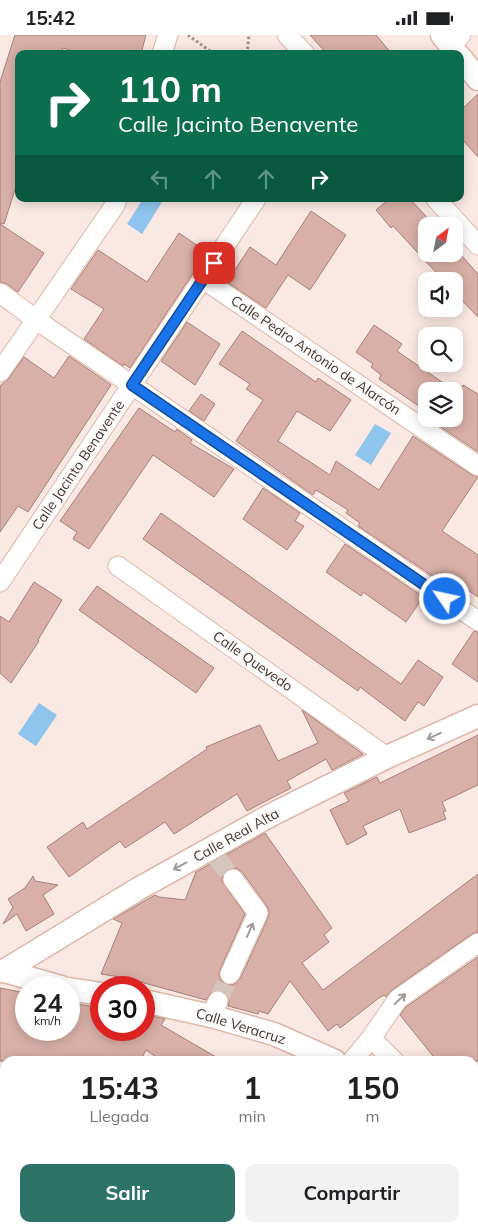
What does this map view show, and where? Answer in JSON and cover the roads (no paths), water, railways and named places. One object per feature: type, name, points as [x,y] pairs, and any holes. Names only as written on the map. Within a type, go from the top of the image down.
[{"type":"street","points":[[163,50],[168,35]]},
{"type":"street","points":[[288,35],[301,50]]},
{"type":"street","points":[[464,59],[478,79]]},
{"type":"street","points":[[0,372],[116,202]]},
{"type":"street","name":"Calle Jacinto Benavente","points":[[0,582],[254,202]]},
{"type":"street","points":[[439,202],[478,245]]},
{"type":"street","name":"Calle Pedro Antonio de Alarcón","points":[[203,279],[478,466]]},
{"type":"street","points":[[0,293],[35,319],[478,621]]},
{"type":"street","name":"Calle Quevedo","points":[[118,566],[387,757]]},
{"type":"street","name":"Calle Real Alta","points":[[2,971],[138,889],[213,853],[270,815],[387,757],[478,716]]},
{"type":"street","points":[[230,974],[258,913],[233,879]]},
{"type":"street","points":[[48,943],[45,959],[51,976]]},
{"type":"street","points":[[356,1056],[372,1038],[398,999],[478,943]]},
{"type":"street","points":[[2,971],[21,976]]},
{"type":"street","name":"Calle Veracruz","points":[[155,1002],[215,1008],[324,1056]]},
{"type":"street","points":[[372,1038],[389,1056]]},
{"type":"water","points":[[141,202],[162,202],[142,234],[127,224]]},
{"type":"water","points":[[375,424],[391,433],[371,465],[355,455]]},
{"type":"water","points":[[39,703],[57,715],[36,746],[18,734]]},
{"type":"tunnel","points":[[216,857],[233,879]]},
{"type":"tunnel","points":[[218,1001],[230,974]]}]
